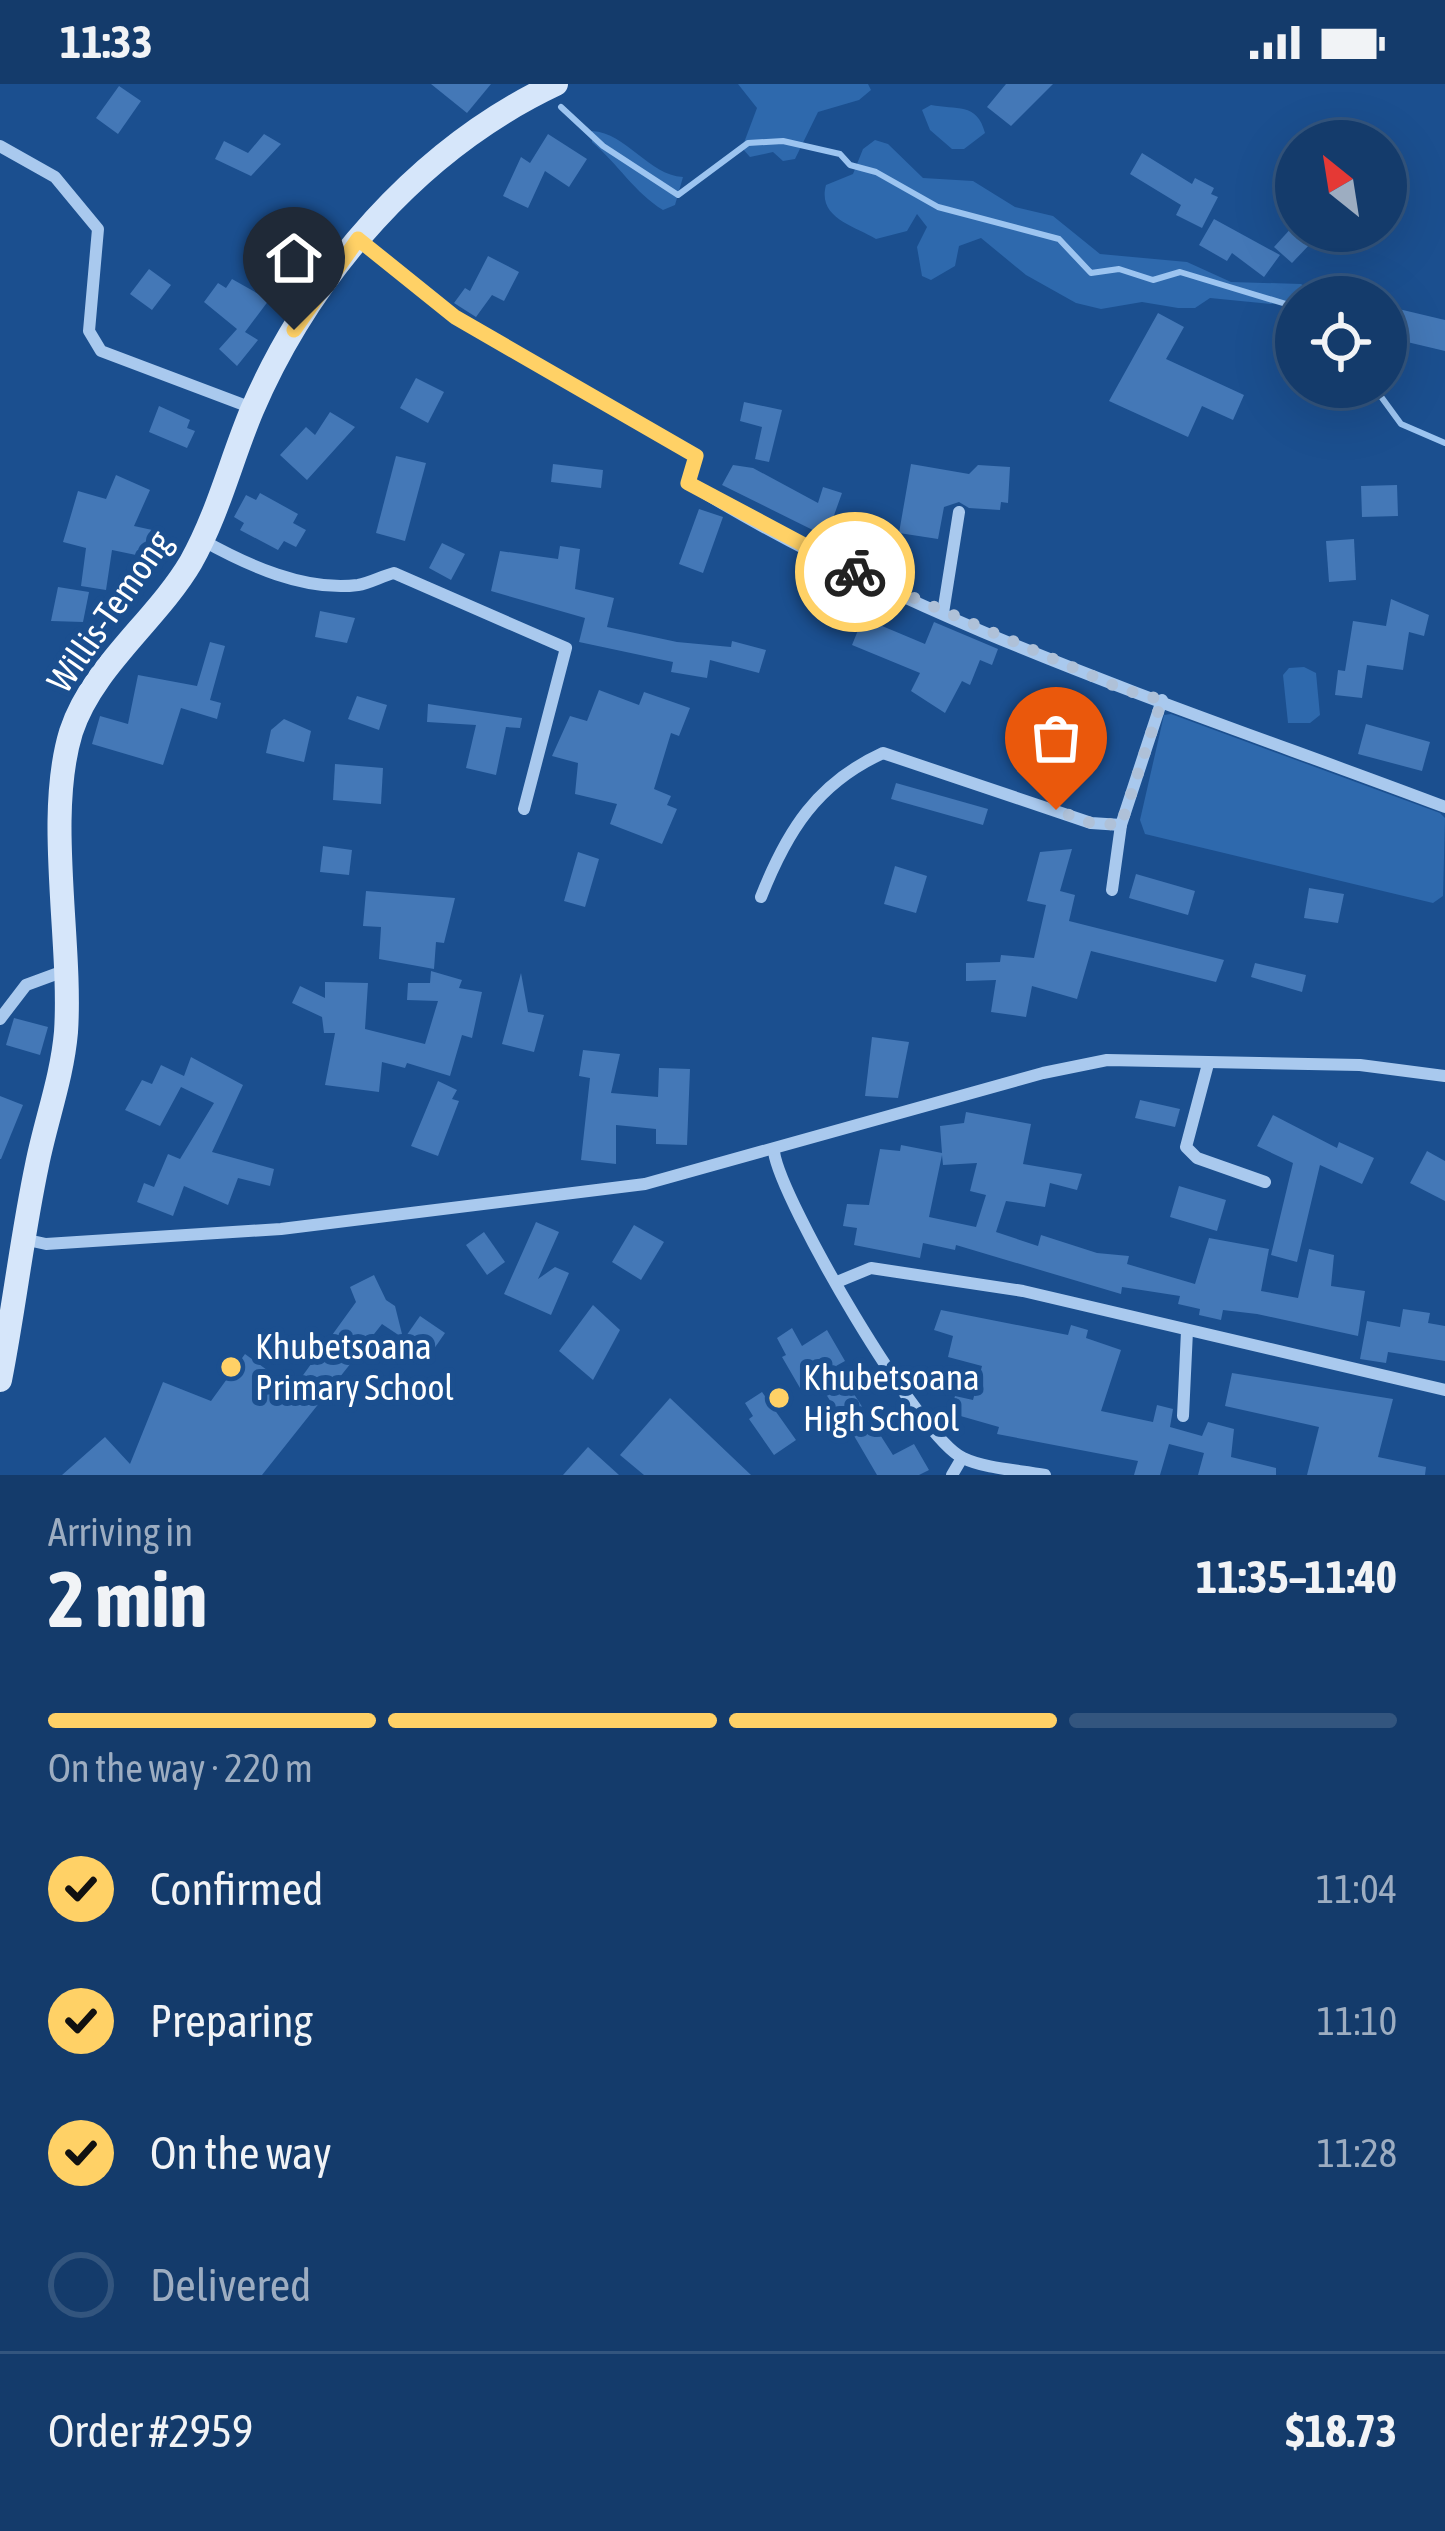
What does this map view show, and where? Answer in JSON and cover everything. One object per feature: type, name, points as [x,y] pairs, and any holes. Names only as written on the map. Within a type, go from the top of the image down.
[{"type":"main road","name":"Willis-Temong","points":[[0,1380],[23,1239],[62,1070],[63,786],[72,731],[86,701],[156,612],[202,540],[253,409],[310,303],[358,239],[449,150],[489,120],[556,84]]},
{"type":"street","points":[[0,146],[56,177],[98,229],[89,331],[101,351],[253,409]]},
{"type":"street","points":[[358,239],[455,317],[696,456],[688,483],[816,554],[1122,689],[1445,807]]},
{"type":"street","points":[[943,613],[959,512]]},
{"type":"street","points":[[202,540],[244,563],[309,582],[358,585],[394,573],[566,648],[524,808]]},
{"type":"street","points":[[1112,890],[1121,825],[1162,700]]},
{"type":"street","points":[[761,897],[784,840],[823,789],[884,753],[1091,823],[1121,825]]},
{"type":"street","points":[[0,1019],[26,985],[64,970]]},
{"type":"street","points":[[23,1239],[93,1241],[374,1219],[645,1184],[774,1152],[1043,1073],[1107,1060],[1360,1065],[1445,1076]]},
{"type":"street","points":[[1208,1064],[1186,1147],[1197,1158],[1265,1182]]},
{"type":"street","points":[[774,1152],[788,1194],[884,1364],[941,1441],[962,1458],[1045,1475]]},
{"type":"street","points":[[837,1282],[872,1268],[1023,1292],[1445,1390]]},
{"type":"street","points":[[1183,1416],[1187,1331]]},
{"type":"street","points":[[952,1475],[962,1458]]},
{"type":"shaded area","points":[[738,84],[868,84],[871,90],[859,100],[818,112],[795,159],[783,161],[773,152],[750,157],[742,148],[757,108]]},
{"type":"shaded area","points":[[931,105],[971,112],[985,133],[964,149],[952,149],[930,130],[922,110]]},
{"type":"shaded area","points":[[592,131],[616,139],[670,175],[683,177],[675,205],[663,210],[644,195],[592,142]]},
{"type":"shaded area","points":[[875,140],[888,144],[923,178],[973,181],[1015,207],[1053,216],[1100,254],[1187,262],[1231,282],[1275,283],[1275,303],[1210,298],[1195,308],[1142,302],[1101,309],[1076,303],[1026,275],[981,238],[959,246],[955,266],[931,280],[922,276],[917,247],[927,227],[917,214],[907,231],[876,239],[839,220],[827,206],[826,185],[853,174],[863,149]]},
{"type":"shaded area","points":[[1304,667],[1316,673],[1320,715],[1310,723],[1288,723],[1283,675],[1289,668]]},
{"type":"shaded area","points":[[1164,715],[1440,813],[1445,818],[1443,896],[1433,903],[1145,834],[1140,820]]},
{"type":"building","points":[[431,84],[491,84],[467,113]]},
{"type":"building","points":[[1006,84],[1053,84],[1011,126],[987,107]]},
{"type":"building","points":[[119,86],[141,101],[118,134],[96,118]]},
{"type":"building","points":[[264,134],[281,144],[251,176],[215,159],[224,141],[248,153]]},
{"type":"building","points":[[548,134],[587,159],[569,187],[545,171],[528,208],[503,196],[521,157],[530,163]]},
{"type":"building","points":[[1142,153],[1192,184],[1195,178],[1214,188],[1211,194],[1218,197],[1202,228],[1176,215],[1181,205],[1130,174]]},
{"type":"building","points":[[1214,219],[1280,255],[1264,277],[1232,253],[1227,261],[1199,245]]},
{"type":"building","points":[[1280,252],[1302,252],[1292,263]]},
{"type":"building","points":[[488,256],[519,272],[504,301],[492,295],[476,317],[454,303],[465,288],[470,291]]},
{"type":"building","points":[[149,269],[171,285],[152,310],[130,294]]},
{"type":"building","points":[[232,279],[269,300],[245,332],[258,340],[237,366],[219,349],[237,329],[204,302],[218,283],[226,288]]},
{"type":"building","points":[[1407,311],[1445,320],[1445,351],[1407,342]]},
{"type":"building","points":[[1158,313],[1184,327],[1166,359],[1244,395],[1233,420],[1202,406],[1188,437],[1109,401]]},
{"type":"building","points":[[416,378],[444,392],[428,423],[400,408]]},
{"type":"building","points":[[744,402],[782,410],[769,462],[755,459],[762,427],[740,421]]},
{"type":"building","points":[[159,406],[190,420],[187,428],[195,431],[187,448],[149,432]]},
{"type":"building","points":[[330,412],[355,427],[307,480],[280,455],[306,427],[315,435]]},
{"type":"building","points":[[396,456],[426,463],[405,541],[376,533]]},
{"type":"building","points":[[553,464],[603,470],[601,488],[551,482]]},
{"type":"building","points":[[911,464],[969,474],[978,465],[1010,467],[1008,503],[1001,502],[1000,510],[969,508],[959,502],[944,507],[938,539],[899,533]]},
{"type":"building","points":[[733,465],[753,468],[818,503],[823,487],[842,493],[832,521],[882,541],[873,566],[832,550],[835,541],[722,485]]},
{"type":"building","points":[[116,475],[150,490],[134,526],[166,533],[160,560],[112,550],[106,590],[81,586],[86,548],[63,542],[78,491],[106,499]]},
{"type":"building","points":[[1397,485],[1398,516],[1362,517],[1361,486]]},
{"type":"building","points":[[260,493],[298,514],[293,523],[306,530],[296,547],[284,541],[278,550],[240,530],[244,523],[234,517],[246,495],[256,500]]},
{"type":"building","points":[[699,509],[723,517],[703,573],[679,564]]},
{"type":"building","points":[[1354,539],[1356,580],[1329,582],[1326,541]]},
{"type":"building","points":[[442,543],[465,554],[451,580],[429,568]]},
{"type":"building","points":[[560,546],[580,549],[575,589],[614,598],[607,627],[677,642],[731,647],[732,641],[766,650],[759,673],[710,660],[707,678],[671,672],[673,662],[579,642],[585,618],[491,591],[500,551],[558,559]]},
{"type":"building","points":[[58,587],[89,592],[83,622],[51,621]]},
{"type":"building","points":[[1391,599],[1429,615],[1424,636],[1409,632],[1403,670],[1367,665],[1362,698],[1335,695],[1338,670],[1345,671],[1353,621],[1386,626]]},
{"type":"building","points":[[320,611],[355,618],[347,643],[315,637]]},
{"type":"building","points":[[863,618],[925,644],[934,622],[998,649],[992,665],[980,660],[970,685],[962,681],[945,713],[911,691],[920,673],[852,645]]},
{"type":"building","points":[[210,642],[225,646],[210,700],[221,703],[217,719],[181,708],[163,765],[92,744],[100,716],[128,724],[138,675],[197,686]]},
{"type":"building","points":[[599,690],[639,705],[644,692],[690,708],[679,736],[671,733],[654,789],[671,796],[667,805],[677,809],[662,844],[610,824],[617,804],[575,794],[578,763],[552,756],[570,716],[587,721]]},
{"type":"building","points":[[357,696],[387,705],[379,730],[348,719]]},
{"type":"building","points":[[428,704],[522,718],[520,728],[506,727],[496,775],[466,768],[476,725],[427,722]]},
{"type":"building","points":[[284,719],[311,731],[304,762],[266,753],[271,730]]},
{"type":"building","points":[[1366,724],[1430,742],[1422,771],[1358,754]]},
{"type":"building","points":[[335,764],[383,768],[381,804],[333,800]]},
{"type":"building","points":[[896,783],[988,809],[983,825],[891,799]]},
{"type":"building","points":[[323,846],[352,850],[349,875],[320,872]]},
{"type":"building","points":[[1072,849],[1060,891],[1075,895],[1069,921],[1224,960],[1216,982],[1091,951],[1077,999],[1032,986],[1026,1017],[991,1012],[996,980],[966,981],[966,963],[1000,962],[1001,955],[1034,958],[1046,905],[1027,901],[1040,852]]},
{"type":"building","points":[[578,852],[599,859],[585,907],[564,901]]},
{"type":"building","points":[[895,866],[927,876],[916,913],[884,904]]},
{"type":"building","points":[[1136,874],[1195,891],[1188,915],[1129,898]]},
{"type":"building","points":[[1309,888],[1344,894],[1338,923],[1304,918]]},
{"type":"building","points":[[366,891],[455,898],[444,943],[436,942],[434,969],[379,959],[381,927],[363,926]]},
{"type":"building","points":[[1255,963],[1306,975],[1302,992],[1251,977]]},
{"type":"building","points":[[431,971],[462,980],[459,988],[482,992],[472,1038],[462,1035],[450,1076],[407,1063],[405,1068],[382,1062],[379,1092],[325,1085],[335,1033],[324,1033],[322,1017],[292,1003],[300,986],[325,998],[325,982],[368,983],[365,1029],[425,1044],[438,1001],[407,1000],[408,983],[430,983]]},
{"type":"building","points":[[521,973],[528,1012],[544,1015],[534,1052],[502,1044]]},
{"type":"building","points":[[14,1018],[48,1027],[40,1055],[6,1045]]},
{"type":"building","points":[[872,1037],[909,1042],[898,1098],[865,1096]]},
{"type":"building","points":[[583,1050],[620,1054],[611,1093],[658,1097],[659,1068],[690,1069],[687,1145],[656,1144],[656,1129],[616,1125],[616,1164],[581,1160],[590,1078],[579,1076]]},
{"type":"building","points":[[191,1057],[243,1085],[212,1152],[274,1169],[270,1186],[238,1178],[228,1205],[184,1186],[173,1216],[137,1202],[144,1183],[154,1187],[168,1154],[180,1159],[214,1103],[181,1087],[160,1126],[125,1110],[142,1080],[152,1084],[161,1065],[184,1076]]},
{"type":"building","points":[[438,1081],[457,1090],[452,1099],[459,1101],[438,1156],[411,1146]]},
{"type":"building","points":[[0,1096],[23,1105],[1,1159],[0,1159]]},
{"type":"building","points":[[1140,1100],[1180,1109],[1175,1127],[1135,1118]]},
{"type":"building","points":[[966,1112],[1031,1124],[1023,1164],[1082,1174],[1077,1190],[1050,1183],[1045,1207],[1006,1201],[996,1232],[1038,1246],[1041,1235],[1097,1253],[1129,1256],[1127,1264],[1195,1284],[1209,1238],[1269,1249],[1261,1291],[1298,1298],[1309,1249],[1334,1255],[1331,1286],[1365,1291],[1358,1336],[1223,1310],[1221,1320],[1178,1304],[1180,1296],[1122,1287],[1121,1294],[956,1245],[955,1250],[923,1243],[920,1258],[854,1245],[857,1228],[843,1226],[847,1204],[869,1205],[880,1149],[900,1151],[901,1145],[942,1153],[940,1126],[964,1123]],"holes":[[[942,1155],[943,1165],[977,1163],[970,1191],[986,1195],[976,1227],[929,1217]]]},
{"type":"building","points":[[1273,1115],[1337,1148],[1339,1142],[1374,1158],[1362,1184],[1320,1165],[1297,1262],[1271,1255],[1293,1163],[1257,1146]]},
{"type":"building","points":[[1427,1151],[1445,1161],[1445,1201],[1410,1183]]},
{"type":"building","points":[[1179,1186],[1226,1200],[1217,1231],[1170,1217]]},
{"type":"building","points":[[536,1222],[559,1232],[538,1279],[555,1267],[569,1273],[551,1315],[504,1294]]},
{"type":"building","points":[[634,1225],[664,1242],[641,1280],[612,1262]]},
{"type":"building","points":[[484,1232],[505,1262],[487,1275],[466,1245]]},
{"type":"building","points":[[374,1275],[386,1300],[395,1306],[403,1338],[382,1324],[262,1475],[62,1475],[105,1437],[130,1464],[163,1382],[211,1401],[245,1354],[293,1389],[356,1302],[350,1287]]},
{"type":"building","points":[[593,1305],[620,1330],[593,1380],[559,1351]]},
{"type":"building","points":[[1403,1309],[1430,1313],[1428,1323],[1445,1326],[1445,1361],[1388,1352],[1386,1363],[1360,1359],[1367,1321],[1400,1327]]},
{"type":"building","points":[[941,1310],[1068,1335],[1071,1325],[1088,1330],[1086,1338],[1121,1350],[1101,1411],[1153,1422],[1157,1405],[1173,1409],[1170,1427],[1202,1436],[1208,1422],[1234,1429],[1231,1457],[1276,1468],[1276,1475],[1198,1475],[1204,1453],[1169,1444],[1160,1475],[1134,1475],[1138,1461],[997,1434],[999,1427],[950,1413],[955,1396],[973,1400],[982,1366],[948,1357],[953,1336],[934,1330]]},
{"type":"building","points":[[420,1316],[445,1333],[429,1356],[404,1339]]},
{"type":"building","points":[[792,1328],[802,1346],[827,1330],[845,1361],[836,1366],[893,1455],[914,1444],[929,1470],[919,1475],[877,1475],[853,1434],[842,1441],[824,1413],[834,1407],[816,1378],[800,1388],[782,1357],[786,1355],[777,1338]]},
{"type":"building","points":[[1232,1373],[1393,1399],[1378,1457],[1426,1467],[1425,1475],[1307,1475],[1319,1427],[1225,1406]]},
{"type":"building","points":[[762,1392],[796,1440],[774,1455],[749,1419],[753,1416],[745,1403]]},
{"type":"building","points":[[670,1398],[751,1475],[644,1475],[620,1455]]},
{"type":"building","points":[[588,1447],[619,1475],[563,1475]]},
{"type":"waterway","points":[[561,107],[603,146],[678,195],[748,143],[783,141],[840,154],[850,165],[876,172],[938,207],[1059,239],[1091,273],[1119,269],[1153,280],[1180,272],[1275,301]]},
{"type":"waterway","points":[[1389,408],[1401,424],[1445,443]]},
{"type":"way so far","points":[[855,572],[1122,689],[1162,700],[1121,825],[1091,823],[1056,810]]},
{"type":"place","name":"Khubetsoana Primary School","points":[[231,1367]]},
{"type":"place","name":"Khubetsoana High School","points":[[779,1398]]},
{"type":"route","points":[[294,330],[358,239],[455,317],[696,456],[688,483],[855,572]]}]
